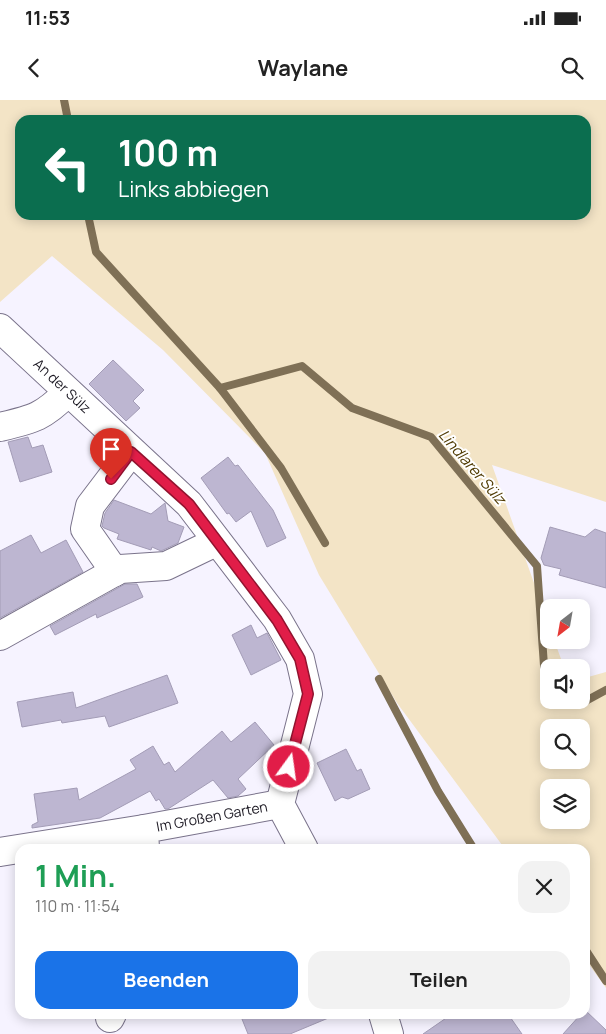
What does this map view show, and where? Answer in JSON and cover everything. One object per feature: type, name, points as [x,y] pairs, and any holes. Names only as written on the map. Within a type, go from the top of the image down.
[{"type":"street","name":"An der Sülz","points":[[0,328],[189,504],[277,620],[300,659],[308,694],[280,804]]},
{"type":"street","points":[[0,426],[33,419],[51,409],[68,392]]},
{"type":"street","points":[[115,572],[85,529],[90,506],[131,452]]},
{"type":"street","points":[[0,636],[120,569],[166,566],[216,542]]},
{"type":"street","points":[[280,804],[301,844]]},
{"type":"street","name":"Im Großen Garten","points":[[89,844],[144,839],[280,804]]},
{"type":"street","name":"Im Großen Garten","points":[[0,852],[15,851]]},
{"type":"street","points":[[385,1019],[390,1034]]},
{"type":"shaded area","points":[[0,100],[606,100],[606,502],[492,465],[540,600],[540,649],[557,649],[561,659],[540,659],[540,709],[590,709],[590,676],[606,672],[606,988],[590,966],[590,844],[501,844],[397,703],[319,575],[265,453],[163,350],[52,256],[0,302]]},
{"type":"building","points":[[113,360],[144,390],[133,401],[140,408],[126,421],[89,384]]},
{"type":"building","points":[[28,437],[32,448],[43,445],[52,472],[20,482],[8,442]]},
{"type":"building","points":[[228,457],[235,466],[238,465],[273,510],[286,538],[267,547],[251,511],[236,522],[229,513],[227,514],[201,478]]},
{"type":"building","points":[[114,500],[151,514],[165,503],[168,521],[184,527],[178,543],[161,551],[152,547],[151,550],[117,539],[119,534],[102,526],[105,513]]},
{"type":"building","points":[[550,527],[585,537],[595,529],[606,533],[606,588],[559,575],[561,569],[544,565],[541,558]]},
{"type":"building","points":[[31,535],[41,553],[66,540],[83,572],[0,618],[0,551]]},
{"type":"building","points":[[125,584],[137,584],[143,597],[97,618],[96,614],[55,635],[50,626]]},
{"type":"building","points":[[251,625],[257,638],[267,633],[281,660],[251,675],[232,635]]},
{"type":"building","points":[[167,675],[178,703],[109,727],[105,716],[62,723],[61,720],[22,727],[17,702],[73,692],[76,708]]},
{"type":"building","points":[[255,722],[274,745],[238,779],[246,789],[238,796],[228,798],[213,780],[168,809],[165,809],[159,799],[156,801],[150,791],[100,818],[32,828],[32,825],[38,822],[34,794],[77,788],[79,800],[136,769],[130,760],[153,746],[164,765],[169,762],[175,772],[222,731],[231,742]]},
{"type":"building","points":[[346,749],[357,771],[361,769],[370,789],[348,799],[342,797],[335,801],[317,763]]},
{"type":"building","points":[[590,1015],[606,1030],[606,1034],[563,1034],[576,1019],[590,1019]]},
{"type":"building","points":[[242,1019],[326,1019],[290,1034],[248,1034]]},
{"type":"building","points":[[445,1019],[512,1019],[522,1034],[423,1034]]},
{"type":"waterway","name":"Lindlarer Sülz","points":[[64,100],[67,115]]},
{"type":"waterway","name":"Lindlarer Sülz","points":[[89,220],[96,252],[220,388],[302,366],[352,408],[431,437],[537,566],[544,659]]},
{"type":"waterway","points":[[220,388],[281,468],[325,543]]},
{"type":"waterway","points":[[379,679],[438,791],[471,844]]},
{"type":"waterway","name":"Lindlarer Sülz","points":[[590,699],[606,690]]},
{"type":"waterway","points":[[590,957],[606,981]]},
{"type":"route","points":[[111,479],[131,452],[189,504],[277,620],[300,659],[308,694],[289,767]]}]
